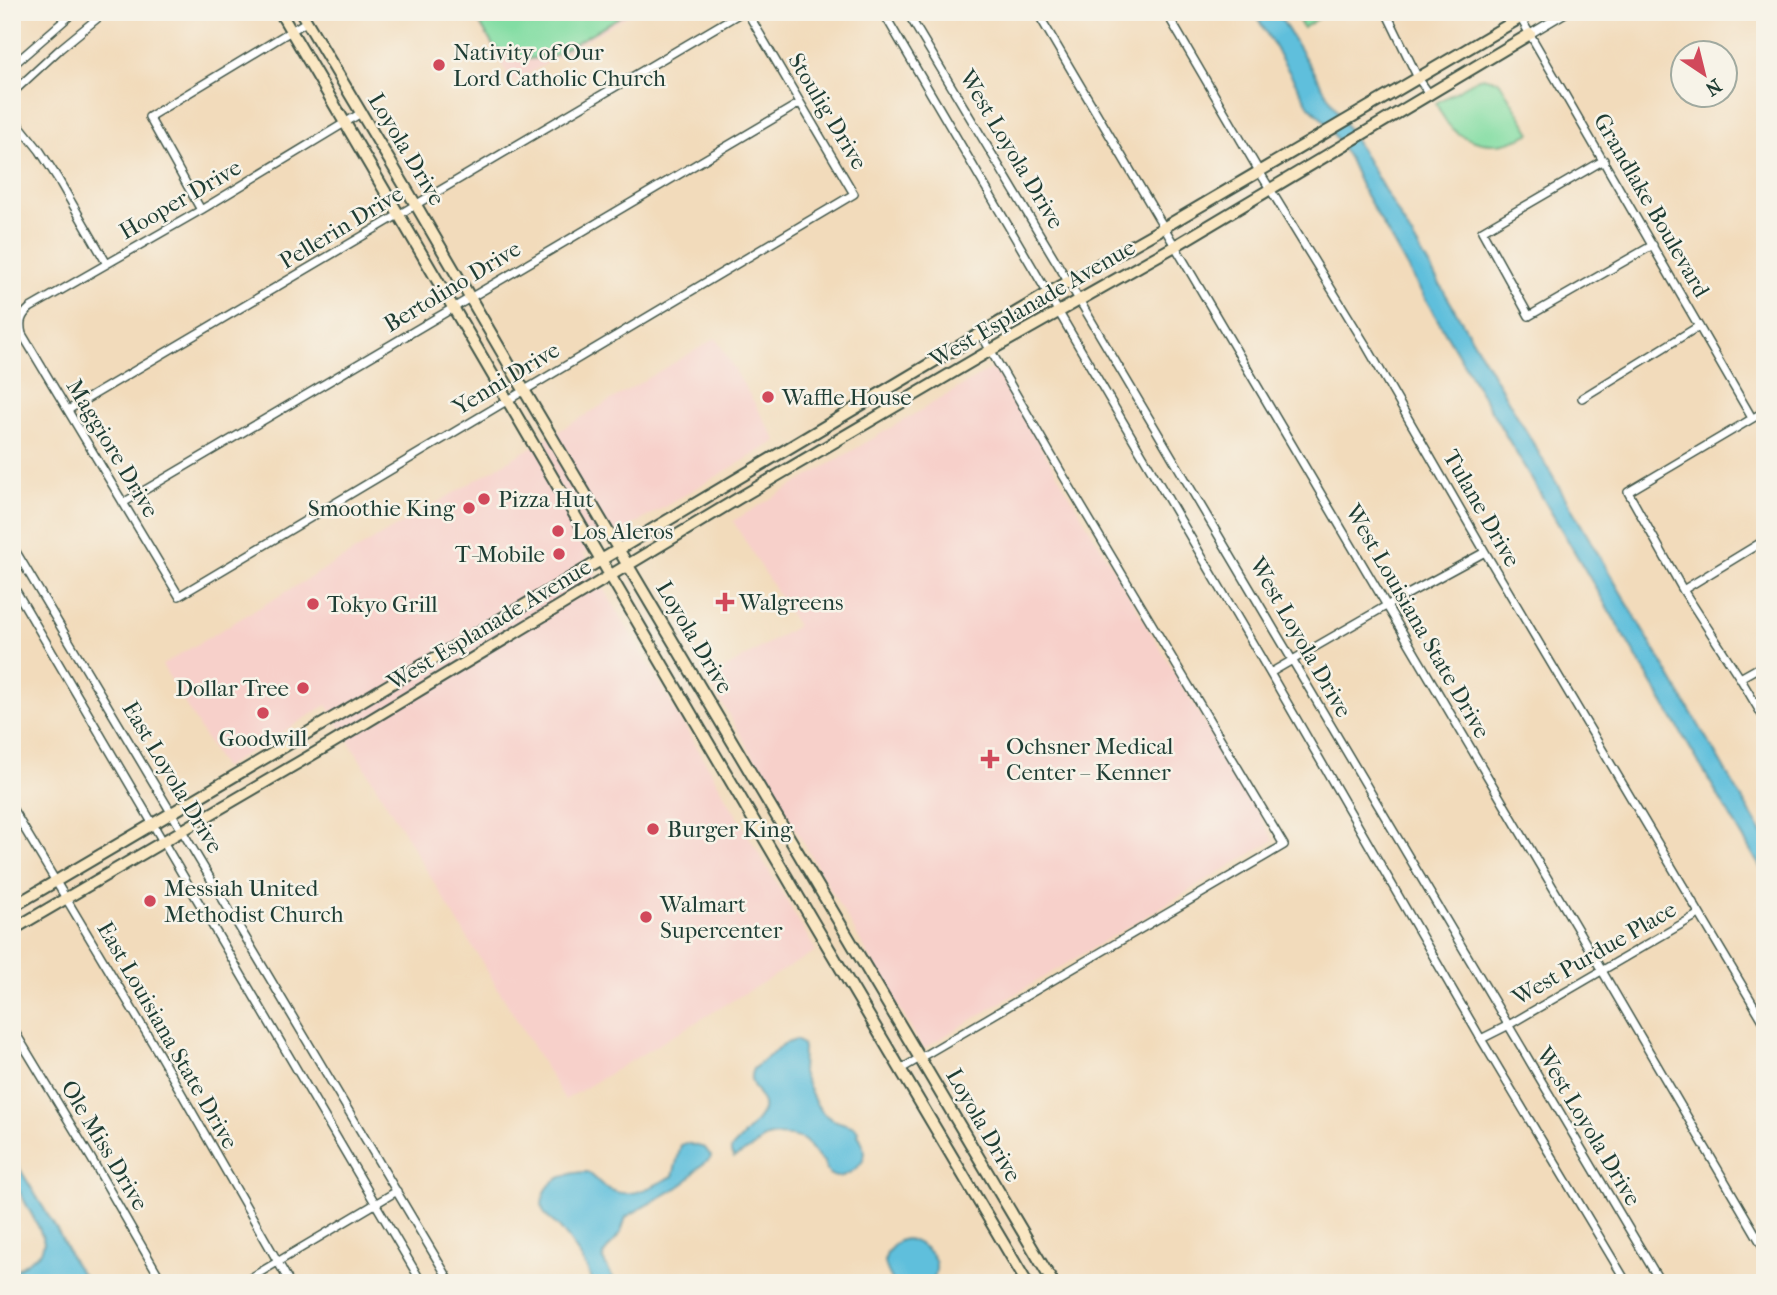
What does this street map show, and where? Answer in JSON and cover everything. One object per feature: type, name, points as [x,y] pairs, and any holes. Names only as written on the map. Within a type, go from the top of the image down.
[{"type":"main road","name":"Loyola Drive","points":[[280,12],[1027,1283]]},
{"type":"main road","name":"West Esplanade Avenue","points":[[12,907],[234,778],[1069,281],[1418,78],[1522,14]]},
{"type":"main road","name":"Loyola Drive","points":[[304,17],[1053,1283]]},
{"type":"main road","name":"West Esplanade Avenue","points":[[12,930],[332,743],[991,350],[1175,246],[1530,34]]},
{"type":"main road","points":[[581,525],[598,515]]},
{"type":"main road","points":[[485,628],[495,645]]},
{"type":"main road","points":[[403,676],[413,694]]},
{"type":"main road","points":[[321,725],[332,743]]},
{"type":"main road","points":[[234,778],[244,794]]},
{"type":"main road","points":[[815,925],[836,914]]},
{"type":"main road","points":[[977,1197],[996,1186]]},
{"type":"street","points":[[12,66],[74,12]]},
{"type":"street","points":[[12,93],[105,12]]},
{"type":"street","name":"Stoulig Drive","points":[[745,12],[854,194]]},
{"type":"street","name":"Pellerin Drive","points":[[68,410],[745,12]]},
{"type":"street","name":"West Loyola Drive","points":[[883,12],[1481,1039],[1627,1283]]},
{"type":"street","name":"West Loyola Drive","points":[[907,12],[1661,1283]]},
{"type":"street","name":"West Louisiana State Drive","points":[[1037,12],[1765,1250]]},
{"type":"street","name":"Tulane Drive","points":[[1166,12],[1765,1024]]},
{"type":"street","points":[[1386,12],[1418,78],[1430,95]]},
{"type":"street","name":"West Esplanade Avenue","points":[[1530,34],[1567,12]]},
{"type":"street","name":"Grandlake Boulevard","points":[[1522,14],[1530,34],[1752,418]]},
{"type":"street","points":[[201,210],[149,117],[291,30],[304,17]]},
{"type":"street","name":"Bertolino Drive","points":[[123,503],[800,103]]},
{"type":"street","name":"Hooper Drive","points":[[21,320],[30,308],[201,210],[361,113]]},
{"type":"street","points":[[12,117],[46,160],[107,264]]},
{"type":"street","points":[[1604,160],[1482,231],[1529,316],[1653,245]]},
{"type":"street","name":"Yenni Drive","points":[[179,596],[854,194]]},
{"type":"street","name":"Maggiore Drive","points":[[21,320],[22,334],[179,596]]},
{"type":"street","points":[[1582,398],[1699,326]]},
{"type":"street","points":[[901,1069],[1283,845],[981,334]]},
{"type":"street","points":[[1765,411],[1628,492],[1683,590],[1765,720]]},
{"type":"street","points":[[1683,590],[1765,540]]},
{"type":"street","name":"East Loyola Drive","points":[[12,545],[314,1048],[451,1283]]},
{"type":"street","points":[[1270,673],[1485,552]]},
{"type":"street","name":"East Loyola Drive","points":[[12,584],[422,1283]]},
{"type":"street","points":[[1740,678],[1765,664]]},
{"type":"street","name":"East Louisiana State Drive","points":[[12,807],[159,1054],[290,1283]]},
{"type":"street","name":"West Purdue Place","points":[[1481,1039],[1699,914]]},
{"type":"street","name":"Ole Miss Drive","points":[[12,1027],[163,1283]]},
{"type":"street","points":[[242,1283],[397,1191]]},
{"type":"shaded area","points":[[471,12],[634,12],[513,83]]},
{"type":"shaded area","points":[[716,338],[777,441],[584,554],[816,951],[565,1100],[327,705],[223,768],[162,665]]},
{"type":"shaded area","name":"Ochsner Medical Center – Kenner","points":[[994,367],[1274,840],[923,1049],[708,679],[797,626],[733,521]]},
{"type":"green space","points":[[473,12],[628,12],[551,57],[526,59],[512,56],[494,47]]},
{"type":"green space","points":[[1294,12],[1329,12],[1303,28]]},
{"type":"green space","points":[[1482,77],[1499,81],[1531,133],[1508,142],[1489,144],[1465,137],[1452,129],[1436,103]]},
{"type":"water","points":[[1254,12],[1277,12],[1361,150],[1765,838],[1765,875],[1416,283],[1362,188],[1349,159],[1327,124],[1309,106]]},
{"type":"water","points":[[796,1040],[802,1044],[802,1073],[815,1102],[824,1114],[855,1127],[858,1131],[863,1159],[857,1168],[844,1175],[831,1175],[824,1162],[808,1144],[792,1136],[765,1137],[734,1158],[731,1153],[731,1149],[754,1125],[763,1110],[761,1099],[751,1080],[753,1069],[784,1044]]},
{"type":"water","points":[[686,1143],[705,1148],[711,1156],[710,1159],[685,1183],[626,1217],[621,1232],[604,1254],[603,1260],[616,1283],[593,1283],[573,1246],[545,1214],[542,1204],[546,1190],[561,1177],[588,1172],[614,1191],[640,1191],[673,1176],[681,1145]]},
{"type":"water","points":[[12,1156],[60,1235],[73,1262],[89,1283],[69,1283],[57,1273],[40,1283],[12,1283],[12,1273],[41,1252],[44,1242],[12,1178]]},
{"type":"water","points":[[906,1239],[920,1245],[935,1260],[933,1283],[894,1283],[886,1265],[886,1256],[895,1244]]},
{"type":"place","name":"Nativity of Our Lord Catholic Church","points":[[439,65]]},
{"type":"place","name":"Waffle House","points":[[768,397]]},
{"type":"place","name":"Pizza Hut","points":[[484,499]]},
{"type":"place","name":"Smoothie King","points":[[469,508]]},
{"type":"place","name":"Los Aleros","points":[[558,531]]},
{"type":"place","name":"T-Mobile","points":[[559,554]]},
{"type":"place","name":"Walgreens","points":[[725,602]]},
{"type":"place","name":"Tokyo Grill","points":[[313,604]]},
{"type":"place","name":"Dollar Tree","points":[[303,688]]},
{"type":"place","name":"Goodwill","points":[[263,713]]},
{"type":"place","name":"Ochsner Medical Center – Kenner","points":[[990,759]]},
{"type":"place","name":"Burger King","points":[[653,829]]},
{"type":"place","name":"Messiah United Methodist Church","points":[[150,901]]},
{"type":"place","name":"Walmart Supercenter","points":[[646,917]]}]
